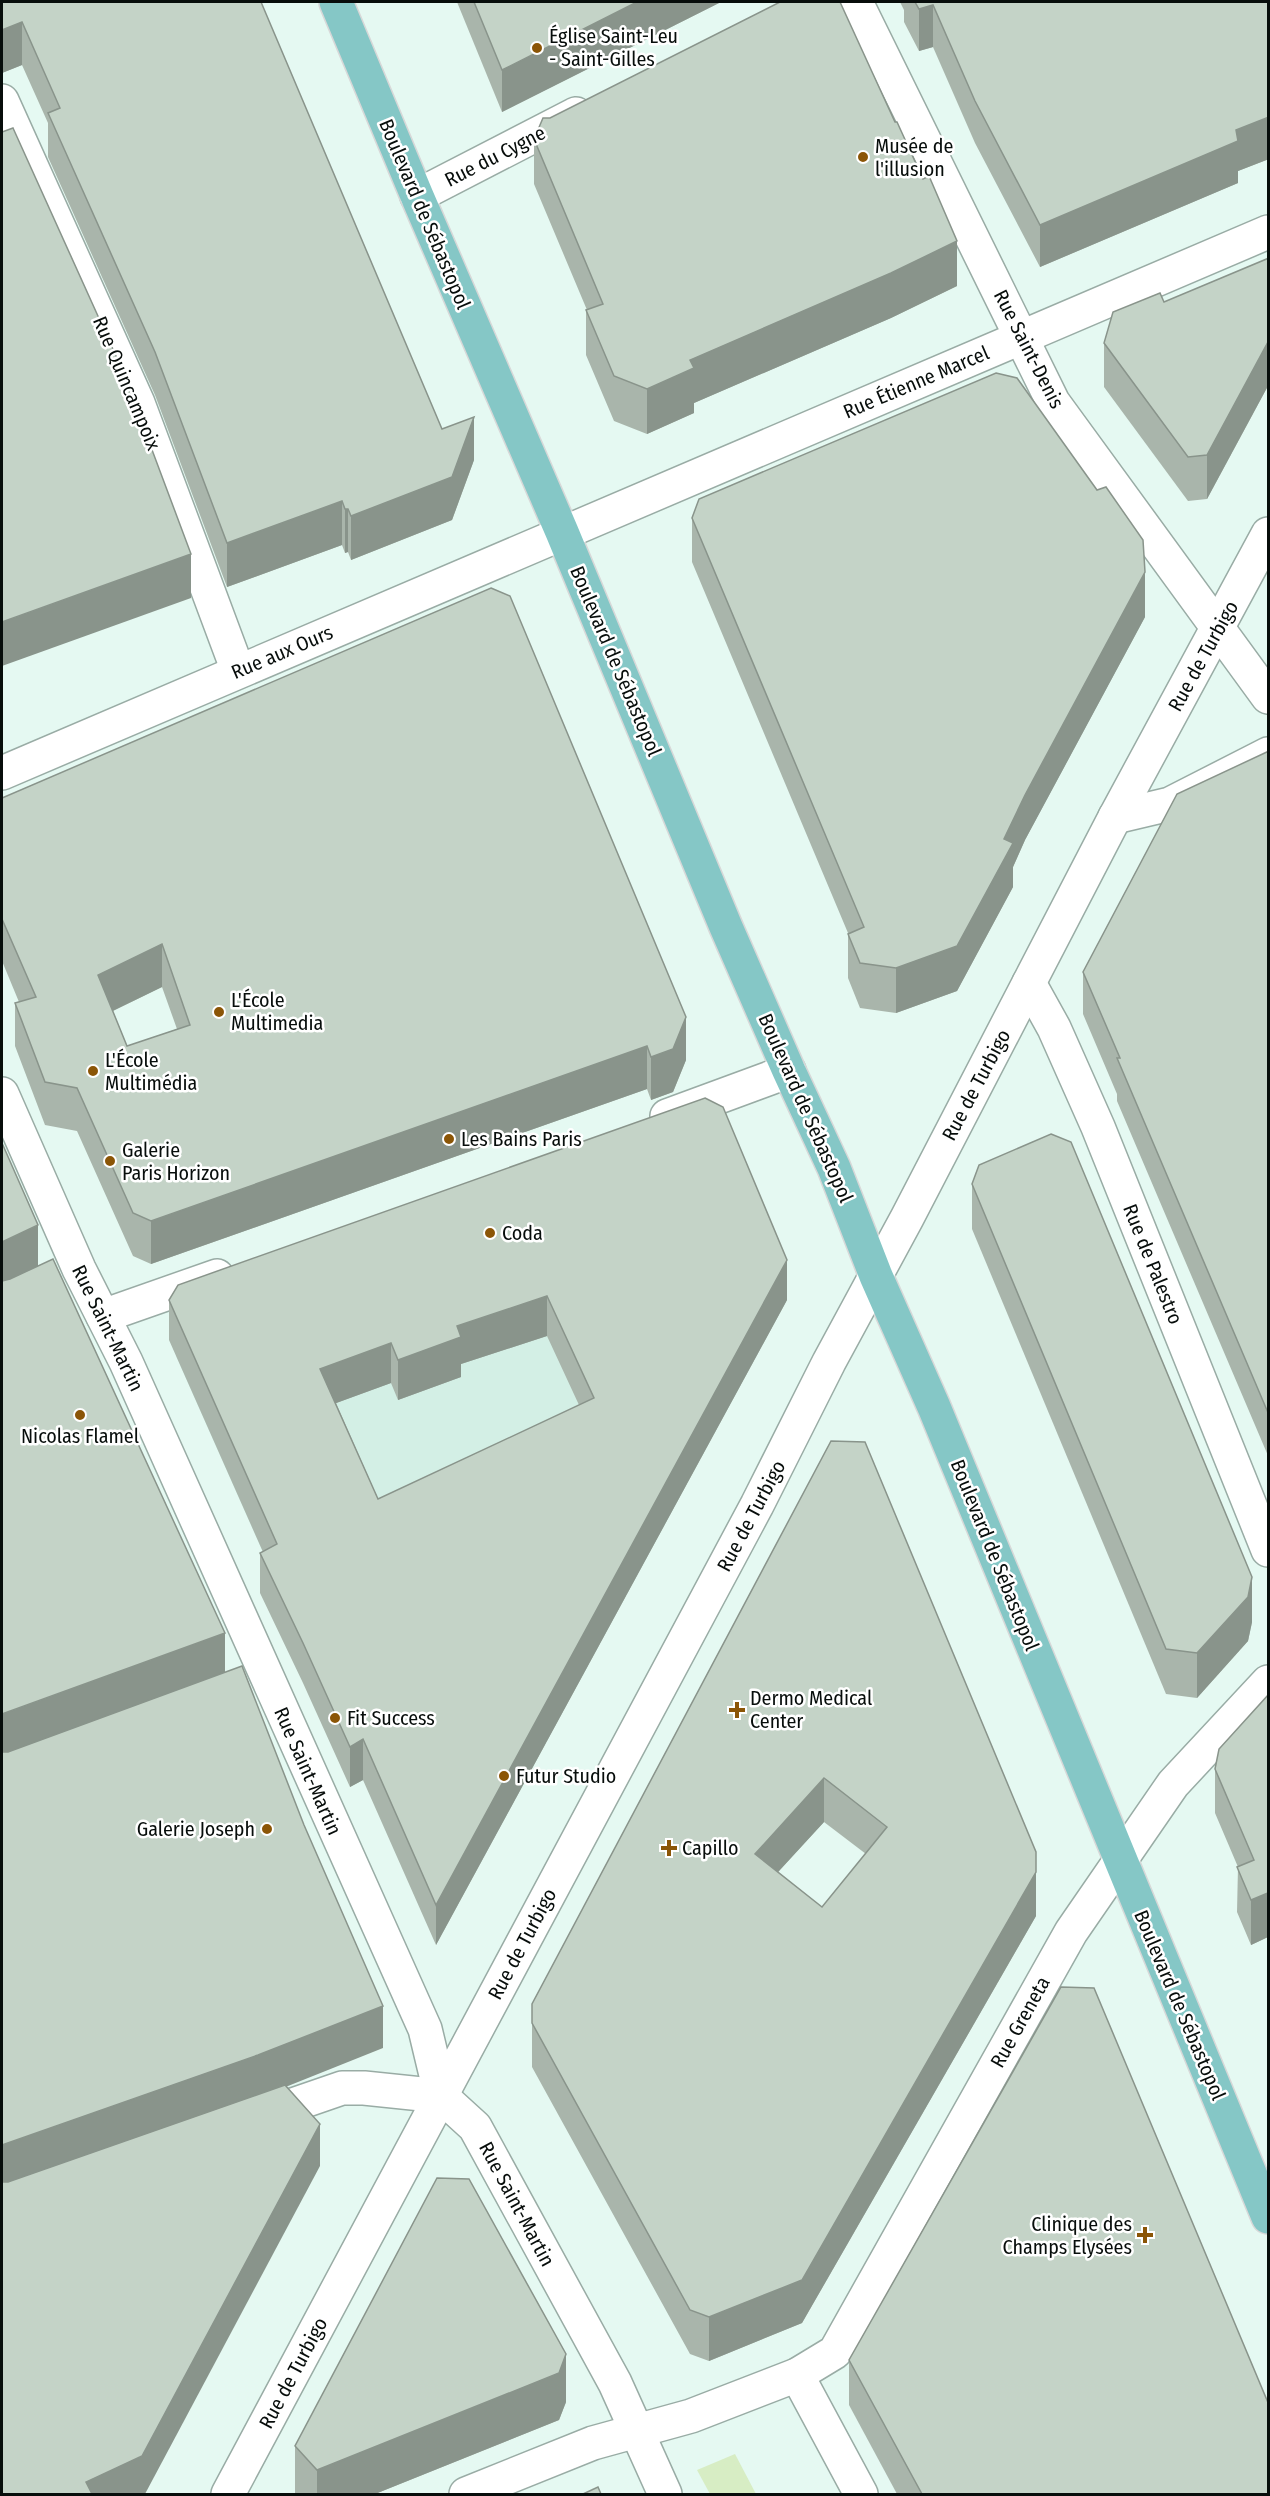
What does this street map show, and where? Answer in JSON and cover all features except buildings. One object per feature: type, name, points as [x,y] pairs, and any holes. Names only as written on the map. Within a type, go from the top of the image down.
[{"type":"main road","name":"Boulevard de Sébastopol","points":[[336,2],[562,532],[726,927],[834,1168],[876,1276],[934,1407],[1269,2217]]},
{"type":"street","name":"Rue Saint-Denis","points":[[856,2],[1053,402],[1269,697]]},
{"type":"street","name":"Rue Quincampoix","points":[[2,101],[138,403],[238,671]]},
{"type":"street","name":"Rue du Cygne","points":[[417,196],[599,102]]},
{"type":"street","name":"Rue Étienne Marcel","points":[[562,532],[1269,232]]},
{"type":"street","name":"Rue aux Ours","points":[[2,773],[562,532]]},
{"type":"street","name":"Rue de Turbigo","points":[[228,2494],[757,1505],[829,1362],[1115,816],[1269,534]]},
{"type":"street","points":[[1115,816],[1170,804],[1269,754]]},
{"type":"street","name":"Rue de Palestro","points":[[1029,983],[1054,1028],[1098,1127],[1269,1550]]},
{"type":"street","points":[[637,1127],[789,1071]]},
{"type":"street","name":"Rue Saint-Martin","points":[[2,1094],[64,1276],[103,1316],[126,1362],[425,2029],[441,2096],[476,2127],[615,2383],[665,2494]]},
{"type":"street","points":[[103,1316],[246,1266]]},
{"type":"street","points":[[236,1692],[267,1680]]},
{"type":"street","name":"Rue Greneta","points":[[797,2375],[835,2352],[1071,1932],[1119,1859],[1173,1784],[1269,1682]]},
{"type":"street","points":[[232,2127],[342,2088],[441,2096]]},
{"type":"street","points":[[466,2494],[593,2444],[691,2416],[797,2375],[861,2494]]},
{"type":"shaded area","points":[[537,1314],[636,1420],[277,1584],[176,1356]]},
{"type":"green space","points":[[735,2454],[756,2494],[710,2494],[697,2470]]},
{"type":"place","name":"Église Saint-Leu - Saint-Gilles","points":[[537,48]]},
{"type":"place","name":"Musée de l'illusion","points":[[863,157]]},
{"type":"place","name":"L'École Multimedia","points":[[219,1012]]},
{"type":"place","name":"L'École Multimédia","points":[[93,1071]]},
{"type":"place","name":"Les Bains Paris","points":[[449,1139]]},
{"type":"place","name":"Galerie Paris Horizon","points":[[110,1161]]},
{"type":"place","name":"Coda","points":[[490,1233]]},
{"type":"place","name":"Nicolas Flamel","points":[[80,1415]]},
{"type":"place","name":"Dermo Medical Center","points":[[737,1710]]},
{"type":"place","name":"Fit Success","points":[[335,1718]]},
{"type":"place","name":"Futur Studio","points":[[504,1776]]},
{"type":"place","name":"Galerie Joseph","points":[[267,1829]]},
{"type":"place","name":"Capillo","points":[[669,1848]]},
{"type":"place","name":"Clinique des Champs Elysées","points":[[1145,2235]]}]
